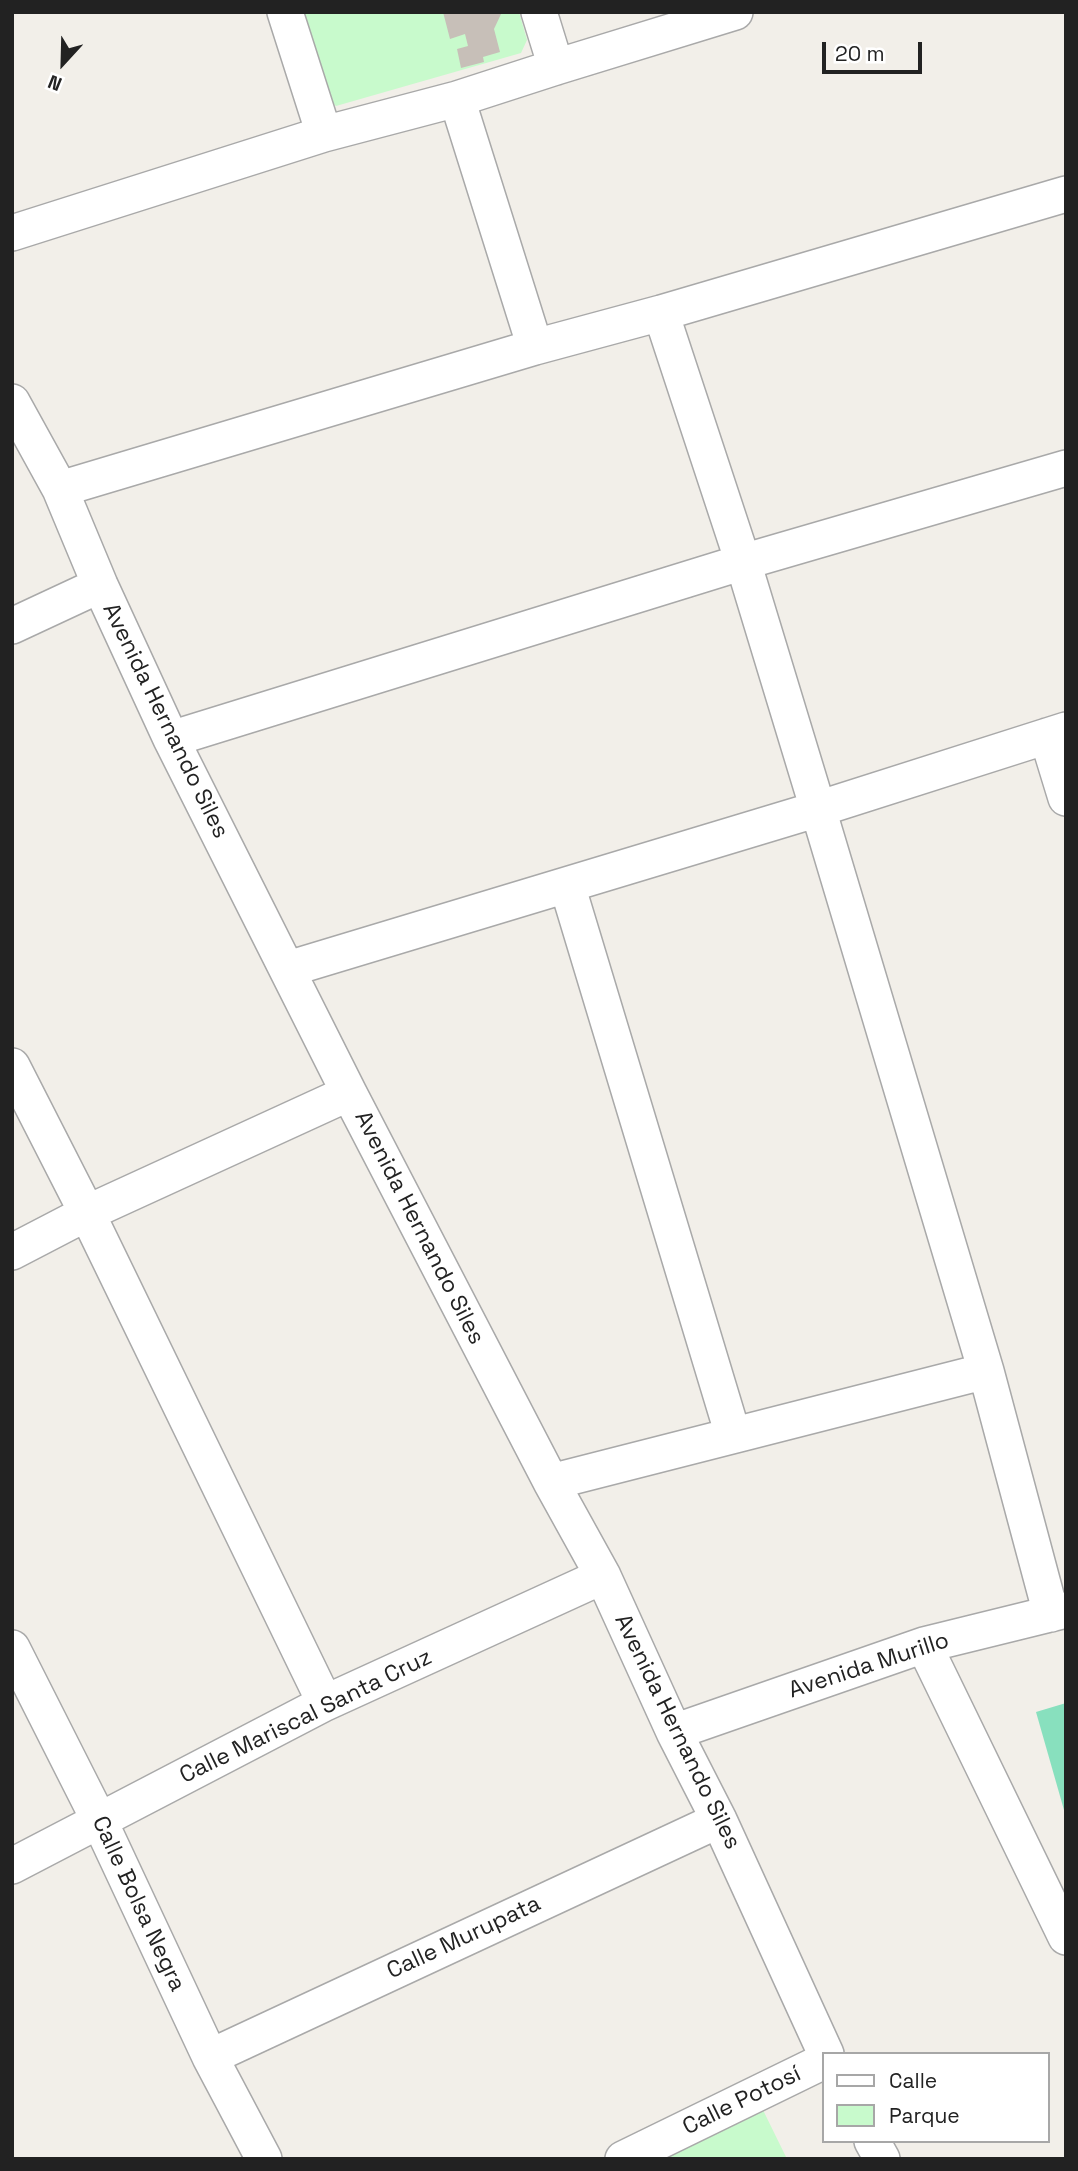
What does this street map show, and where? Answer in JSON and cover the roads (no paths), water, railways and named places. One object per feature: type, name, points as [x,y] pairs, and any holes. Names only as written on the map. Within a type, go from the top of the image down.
[{"type":"street","points":[[285,12],[324,134]]},
{"type":"street","points":[[539,12],[556,67]]},
{"type":"street","points":[[12,233],[324,134],[457,99],[735,12]]},
{"type":"street","points":[[457,99],[535,347]]},
{"type":"street","points":[[60,489],[535,347],[661,313],[1066,194]]},
{"type":"street","points":[[661,313],[743,562],[1058,1612]]},
{"type":"street","name":"Avenida Hernando Siles","points":[[12,401],[60,489],[100,585],[172,739],[349,1093],[551,1482],[603,1576],[674,1732],[719,1819],[824,2052]]},
{"type":"street","points":[[172,739],[743,562],[1066,468]]},
{"type":"street","points":[[12,626],[100,585]]},
{"type":"street","points":[[288,969],[818,809],[1056,733],[1066,798]]},
{"type":"street","points":[[567,885],[733,1436]]},
{"type":"street","points":[[12,1066],[87,1213],[325,1703]]},
{"type":"street","points":[[12,1252],[87,1213],[349,1093]]},
{"type":"street","points":[[551,1482],[986,1371]]},
{"type":"street","name":"Calle Mariscal Santa Cruz","points":[[12,1866],[325,1703],[603,1576]]},
{"type":"street","name":"Avenida Murillo","points":[[674,1732],[924,1645],[1058,1612]]},
{"type":"street","points":[[924,1645],[1066,1937]]},
{"type":"street","name":"Calle Bolsa Negra","points":[[12,1648],[100,1822],[209,2057],[264,2159]]},
{"type":"street","name":"Calle Murupata","points":[[209,2057],[719,1819]]},
{"type":"street","name":"Calle Potosí","points":[[623,2159],[822,2062]]},
{"type":"street","points":[[873,2143],[881,2159]]}]
